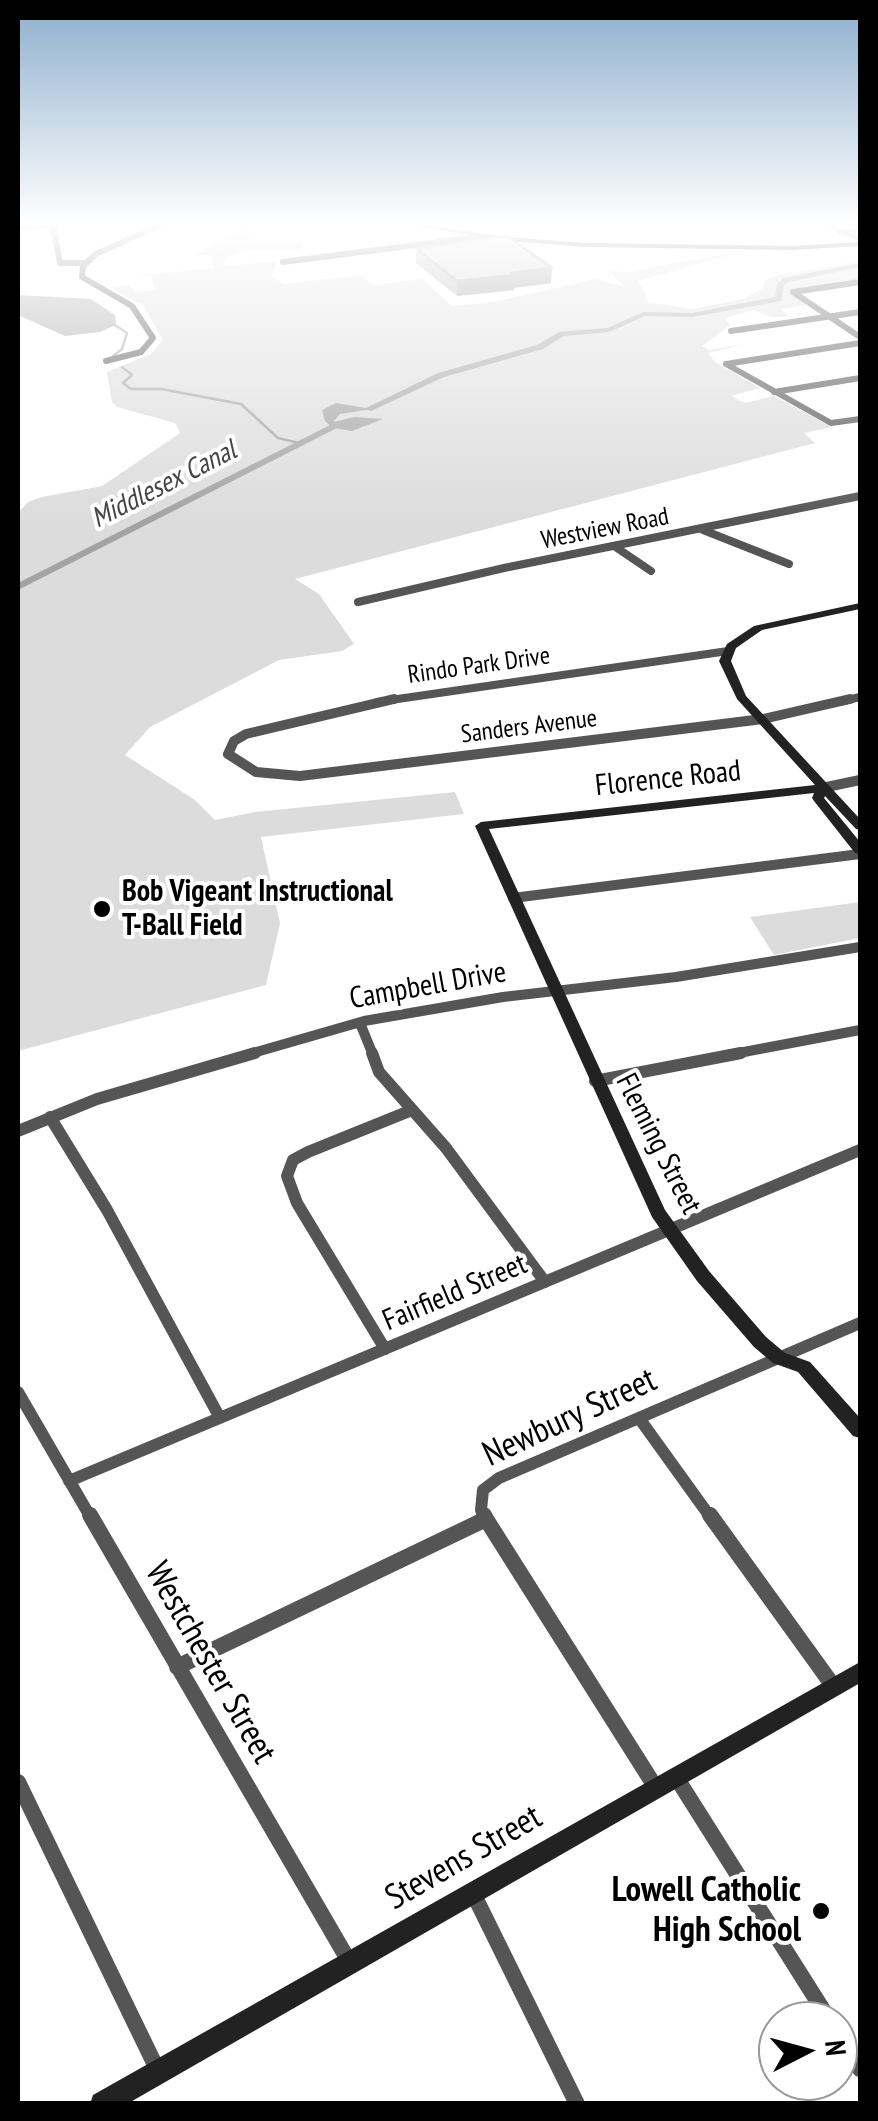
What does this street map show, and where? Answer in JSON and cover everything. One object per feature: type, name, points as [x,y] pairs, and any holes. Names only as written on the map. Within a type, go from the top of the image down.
[{"type":"street","points":[[106,362],[141,352],[152,343],[141,322]]},
{"type":"street","points":[[731,330],[787,322]]},
{"type":"street","points":[[836,322],[860,340]]},
{"type":"street","points":[[860,340],[726,364],[831,423],[860,419]]},
{"type":"street","points":[[774,392],[860,378]]},
{"type":"street","name":"Westview Road","points":[[358,602],[504,568],[860,496]]},
{"type":"street","points":[[703,530],[789,564]]},
{"type":"street","points":[[617,548],[651,571]]},
{"type":"street","points":[[860,606],[768,624],[749,633],[728,651],[726,666],[730,679],[763,719],[860,826]]},
{"type":"street","name":"Rindo Park Drive","points":[[238,738],[280,724],[402,697],[728,651]]},
{"type":"street","name":"Sanders Avenue","points":[[238,738],[228,748],[233,760],[256,772],[284,776],[763,719],[860,697]]},
{"type":"street","name":"Florence Road","points":[[482,826],[822,788],[860,780]]},
{"type":"street","points":[[822,788],[818,798],[860,852]]},
{"type":"street","name":"Fleming Street","points":[[482,826],[595,1081],[669,1230],[741,1320],[779,1358],[804,1367],[860,1430]]},
{"type":"street","points":[[513,898],[860,852]]},
{"type":"street","name":"Campbell Drive","points":[[18,1131],[128,1090],[360,1022],[553,990],[676,976],[860,947]]},
{"type":"street","points":[[360,1022],[379,1072],[446,1148],[545,1282]]},
{"type":"street","points":[[595,1081],[860,1030]]},
{"type":"street","points":[[385,1349],[288,1186],[289,1166],[308,1152],[412,1110]]},
{"type":"street","points":[[50,1117],[108,1210],[220,1418]]},
{"type":"street","name":"Fairfield Street","points":[[70,1481],[860,1150]]},
{"type":"street","name":"Newbury Street","points":[[177,1667],[486,1519],[480,1499],[488,1484],[860,1323]]},
{"type":"street","name":"Westchester Street","points":[[18,1392],[350,1963]]},
{"type":"street","points":[[640,1418],[834,1687]]},
{"type":"street","points":[[486,1519],[816,2001]]},
{"type":"street","name":"Stevens Street","points":[[102,2104],[860,1672]]},
{"type":"street","points":[[18,1782],[158,2071]]},
{"type":"street","points":[[473,1893],[577,2104]]},
{"type":"shaded area","points":[[34,322],[116,322],[100,332],[65,336]]},
{"type":"shaded area","points":[[153,322],[728,322],[730,325],[702,346],[710,350],[750,343],[708,353],[715,362],[760,388],[731,396],[745,403],[774,396],[832,427],[804,433],[815,443],[295,579],[319,594],[354,644],[342,651],[279,660],[150,727],[125,755],[195,800],[215,820],[255,812],[455,792],[464,814],[261,837],[280,923],[266,985],[18,1051],[18,513],[28,502],[42,497],[102,486],[180,433],[175,423],[117,407],[112,402],[107,372],[151,354],[163,340]]},
{"type":"shaded area","points":[[336,403],[372,409],[340,414],[333,422],[354,417],[383,419],[352,431],[333,428],[325,421],[322,410]]},
{"type":"shaded area","points":[[860,902],[860,938],[774,955],[750,917]]},
{"type":"waterway","points":[[368,409],[441,375],[540,347],[562,334],[609,330],[627,322]]},
{"type":"waterway","points":[[113,356],[122,349],[127,333],[115,325]]},
{"type":"waterway","points":[[122,367],[132,375],[123,383],[131,389],[161,389],[241,404],[278,438],[303,444]]},
{"type":"waterway","name":"Middlesex Canal","points":[[18,587],[332,427]]},
{"type":"place","name":"Bob Vigeant Instructional T-Ball Field","points":[[102,909]]},
{"type":"place","name":"Lowell Catholic High School","points":[[821,1911]]}]
